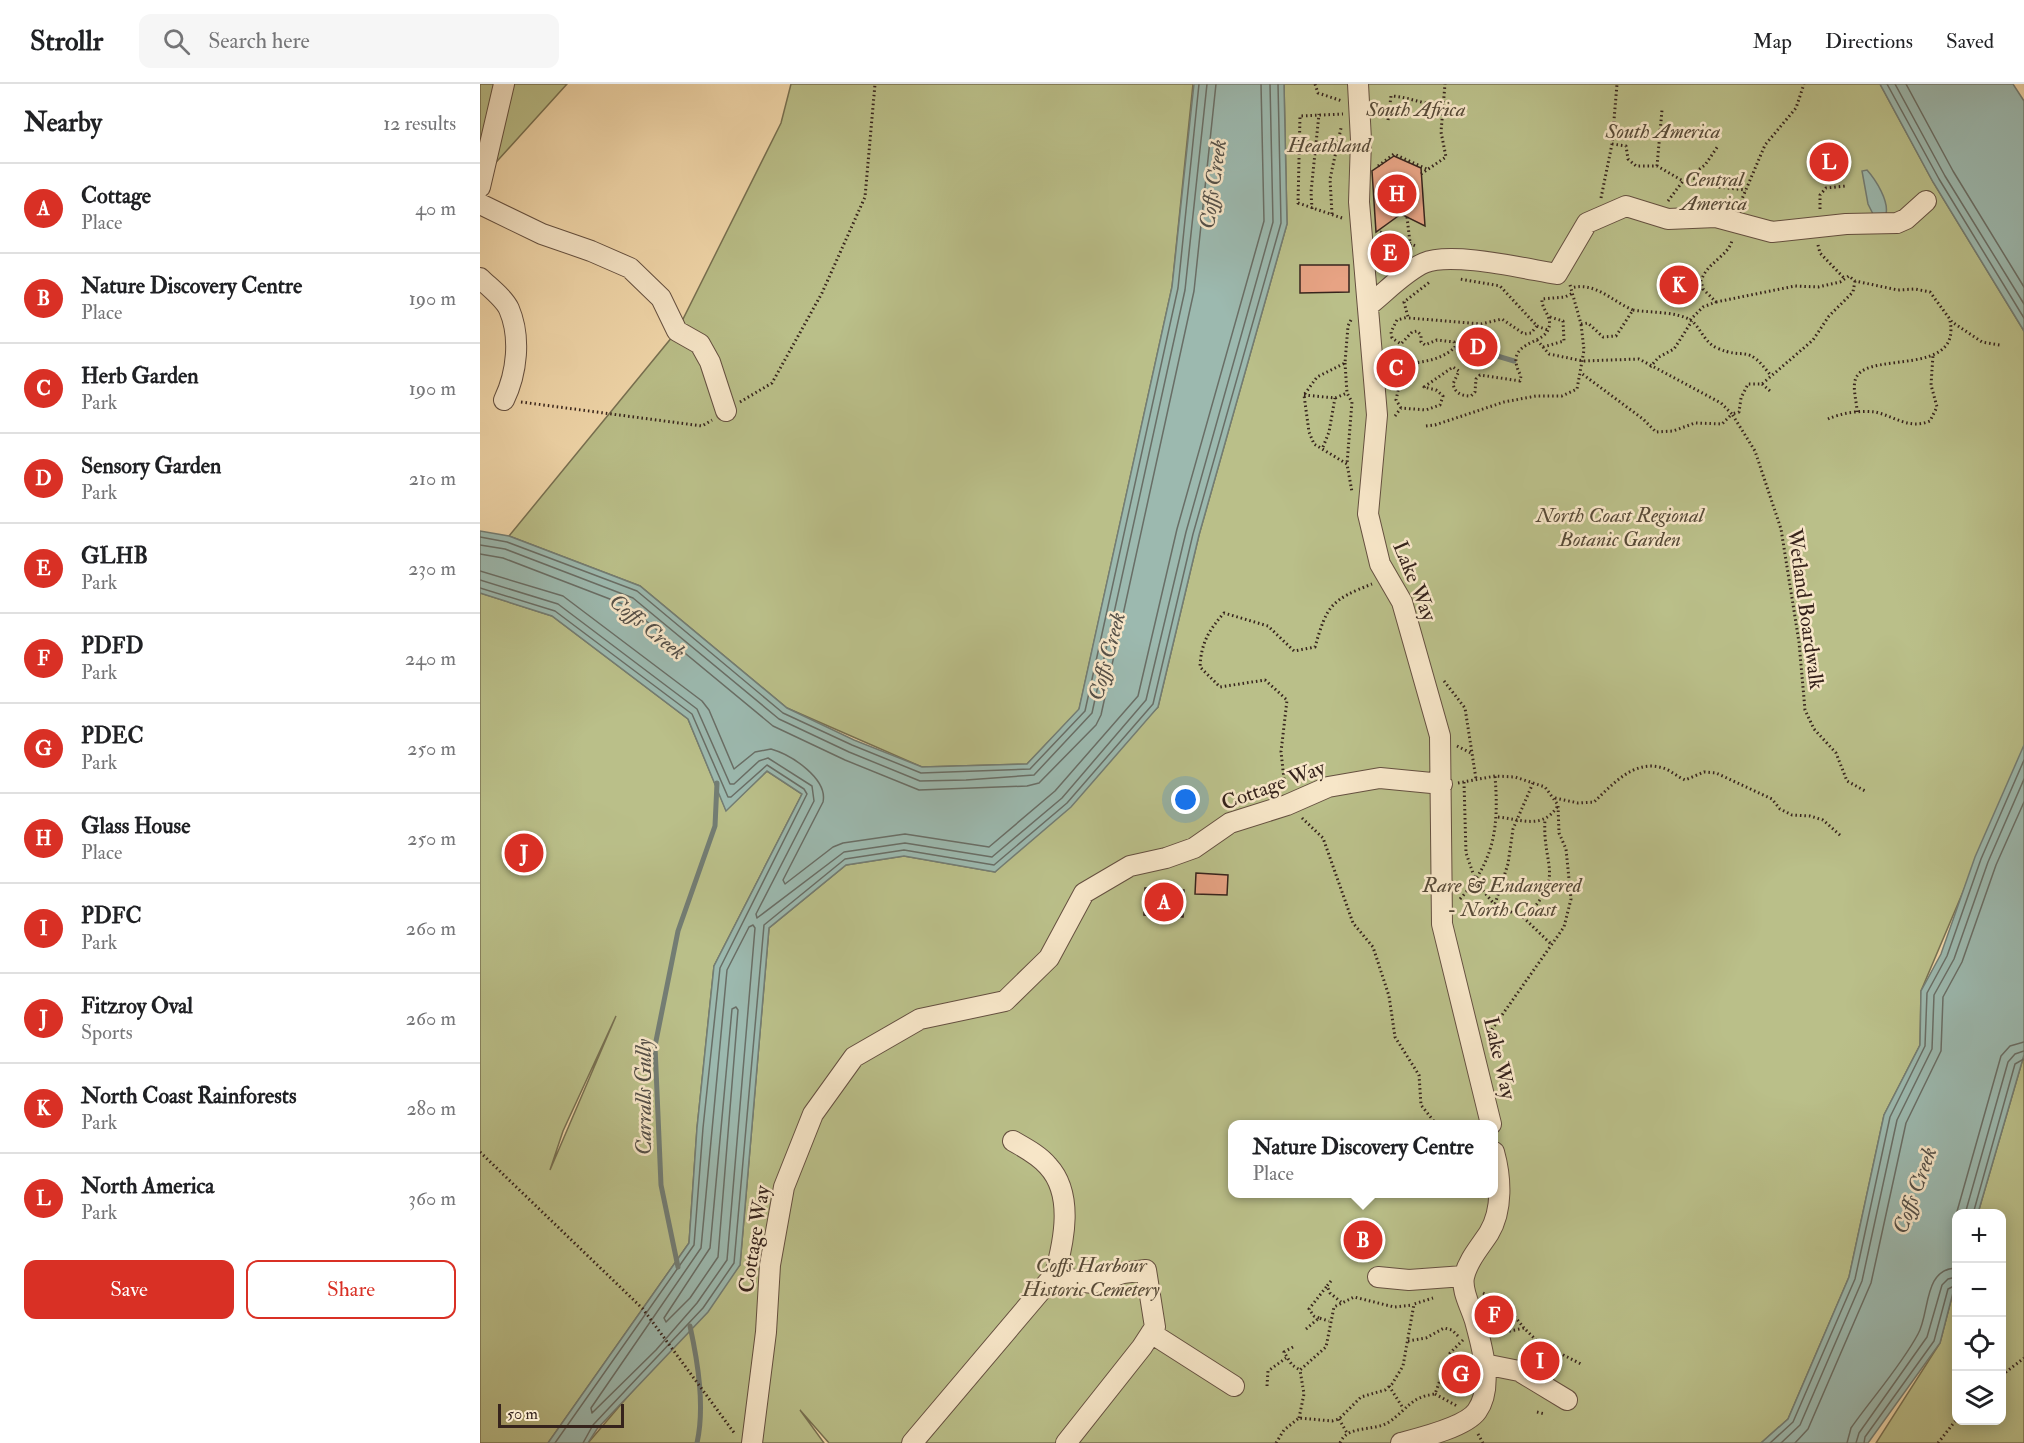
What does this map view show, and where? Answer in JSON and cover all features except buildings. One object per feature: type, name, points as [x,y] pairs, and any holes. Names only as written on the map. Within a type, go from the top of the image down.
[{"type":"lane","points":[[480,187],[504,84]]},
{"type":"lane","name":"Lake Way","points":[[1355,103],[1368,229],[1368,306],[1377,415],[1368,514],[1380,564],[1402,602],[1440,736],[1442,924],[1490,1120]]},
{"type":"lane","points":[[1368,306],[1428,261],[1458,259],[1557,274],[1582,230],[1598,217],[1626,206],[1677,220],[1728,221],[1772,232],[1818,226],[1897,223],[1911,216],[1926,201]]},
{"type":"lane","points":[[480,204],[542,234],[591,250],[630,268],[661,298],[677,331],[700,344],[710,362],[726,411]]},
{"type":"lane","points":[[480,278],[508,307],[516,335],[515,368],[504,400]]},
{"type":"lane","name":"Cottage Way","points":[[752,1443],[765,1343],[770,1265],[784,1186],[813,1114],[854,1057],[920,1019],[1005,1001],[1050,958],[1084,893],[1130,866],[1194,848],[1230,823],[1287,805],[1328,787],[1380,778],[1442,784]]},
{"type":"lane","points":[[912,1443],[1055,1274],[1062,1248],[1065,1218],[1060,1190],[1049,1167],[1013,1142]]},
{"type":"lane","points":[[1401,1443],[1454,1425],[1471,1424],[1478,1409],[1484,1390],[1484,1364],[1471,1340],[1465,1285],[1497,1214],[1497,1198]]},
{"type":"lane","points":[[1055,1274],[1092,1283],[1123,1272],[1146,1270],[1155,1327],[1066,1443]]},
{"type":"lane","points":[[1378,1277],[1465,1285]]},
{"type":"lane","points":[[1151,1333],[1234,1386]]},
{"type":"lane","points":[[1484,1364],[1519,1371],[1567,1400]]},
{"type":"path","points":[[504,400],[702,426],[772,383],[831,272],[865,197],[875,84]]},
{"type":"path","points":[[1315,84],[1318,93],[1355,103]]},
{"type":"path","points":[[1421,174],[1446,157],[1442,132],[1445,84]]},
{"type":"path","points":[[1598,217],[1612,144],[1618,84]]},
{"type":"path","points":[[1716,302],[1701,281],[1711,262],[1730,247],[1728,221],[1746,190],[1765,145],[1796,108],[1804,84]]},
{"type":"path","points":[[1388,120],[1391,96],[1407,97],[1424,105],[1444,104]]},
{"type":"path","points":[[1355,103],[1319,114],[1300,116],[1298,203],[1410,244]]},
{"type":"path","points":[[1332,214],[1330,179],[1355,103]]},
{"type":"path","points":[[1657,166],[1662,110]]},
{"type":"path","points":[[1312,208],[1319,114]]},
{"type":"path","points":[[1612,144],[1626,146],[1628,159],[1636,166],[1657,166],[1683,181]]},
{"type":"path","points":[[1664,217],[1670,196],[1683,181],[1706,165],[1718,146]]},
{"type":"path","points":[[1369,172],[1394,154],[1429,170]]},
{"type":"path","points":[[1688,177],[1695,177],[1719,187],[1746,190]]},
{"type":"path","points":[[1844,278],[1820,253],[1818,226],[1820,195],[1826,188],[1846,186]]},
{"type":"path","points":[[1407,217],[1412,271]]},
{"type":"path","points":[[1458,259],[1457,277],[1500,286],[1538,326],[1548,330]]},
{"type":"path","points":[[1650,366],[1659,357],[1674,349],[1702,307],[1716,302],[1777,292],[1791,287],[1818,287],[1840,282],[1849,276],[1855,281],[1898,290],[1915,289],[1929,292],[1942,306],[1951,326],[1948,338],[1933,355],[1931,385],[1937,407],[1929,421],[1919,424],[1898,422],[1876,412],[1857,412],[1828,419]]},
{"type":"path","points":[[1408,318],[1404,302],[1434,279]]},
{"type":"path","points":[[1762,384],[1816,337],[1829,316],[1853,292],[1855,281]]},
{"type":"path","points":[[1571,288],[1594,288],[1633,310],[1680,316],[1691,321],[1713,346],[1725,351],[1751,354],[1759,360],[1771,376]]},
{"type":"path","points":[[1426,426],[1504,402],[1536,396],[1562,396],[1577,389],[1583,361],[1584,340],[1573,293],[1565,297],[1542,299],[1542,305],[1550,317],[1563,321],[1564,341],[1543,347]]},
{"type":"path","points":[[1353,495],[1348,483],[1347,464],[1352,402],[1347,393],[1345,363],[1348,326],[1352,318],[1368,306]]},
{"type":"path","points":[[1581,324],[1588,322],[1603,337],[1616,336],[1633,310]]},
{"type":"path","points":[[1401,408],[1426,410],[1440,405],[1443,396],[1441,393],[1424,387],[1453,367],[1459,371],[1453,384],[1454,388],[1465,396],[1471,396],[1475,392],[1476,379],[1480,375],[1520,381],[1521,376],[1517,366],[1521,348],[1548,330],[1550,317]]},
{"type":"path","points":[[1405,364],[1395,357],[1388,366],[1397,373],[1405,364],[1443,356],[1455,345],[1445,339],[1425,345],[1421,342],[1421,335],[1417,331],[1412,332],[1401,344],[1395,342],[1391,332],[1399,318],[1481,324],[1502,319],[1524,334],[1529,334],[1538,326]]},
{"type":"path","points":[[1949,320],[1977,340],[2000,345]]},
{"type":"path","points":[[1536,340],[1549,354],[1583,361],[1607,362],[1634,358],[1721,403],[1732,414]]},
{"type":"path","points":[[1401,408],[1396,400],[1398,392],[1409,381],[1408,352]]},
{"type":"path","points":[[1857,412],[1854,384],[1858,374],[1865,367],[1933,355]]},
{"type":"path","points":[[1345,363],[1317,377],[1304,395],[1309,432],[1314,444],[1323,447],[1347,464]]},
{"type":"path","points":[[1581,373],[1643,419],[1656,432],[1673,431],[1695,423],[1722,424],[1732,414],[1739,412],[1741,398],[1748,384],[1762,384],[1770,391]]},
{"type":"path","points":[[1304,395],[1335,398],[1347,393]]},
{"type":"path","points":[[1323,447],[1329,432],[1335,398]]},
{"type":"path","points":[[1395,417],[1401,408]]},
{"type":"path","name":"Wetland Boardwalk","points":[[1732,414],[1755,451],[1780,529],[1799,642],[1805,710],[1814,729],[1836,753],[1847,781],[1867,792]]},
{"type":"path","points":[[1556,798],[1594,802],[1625,773],[1645,768],[1663,768],[1684,780],[1704,772],[1716,773],[1772,799],[1780,809],[1792,815],[1810,816],[1822,820],[1842,837]]},
{"type":"path","points":[[1442,784],[1451,785],[1496,776],[1515,777],[1545,787],[1556,798],[1559,832],[1566,849],[1571,899],[1564,927],[1475,1054]]},
{"type":"path","points":[[1442,924],[1476,882],[1487,861],[1498,817],[1496,776]]},
{"type":"path","points":[[1464,782],[1466,853],[1476,882],[1494,904],[1524,918],[1552,945]]},
{"type":"path","points":[[1494,904],[1508,864],[1517,819],[1533,783]]},
{"type":"path","points":[[1498,817],[1532,823],[1545,819],[1558,805]]},
{"type":"path","points":[[1524,918],[1542,901],[1552,878],[1544,839],[1545,819]]},
{"type":"path","points":[[480,1152],[643,1309],[741,1443]]},
{"type":"path","points":[[1329,1321],[1314,1316],[1309,1309],[1331,1281]]},
{"type":"path","points":[[1300,1370],[1326,1347],[1331,1311],[1341,1302],[1354,1297],[1394,1307],[1414,1304],[1465,1285],[1499,1299],[1538,1342],[1581,1364]]},
{"type":"path","points":[[1327,1286],[1330,1293],[1341,1302]]},
{"type":"path","points":[[1299,1418],[1332,1421],[1339,1419],[1361,1397],[1389,1386],[1403,1366],[1414,1304]]},
{"type":"path","points":[[1306,1329],[1319,1318]]},
{"type":"path","points":[[1408,1341],[1426,1338],[1444,1328],[1471,1340]]},
{"type":"path","points":[[1435,1394],[1450,1353],[1471,1340],[1524,1328]]},
{"type":"path","points":[[1276,1443],[1284,1430],[1299,1418],[1304,1394],[1300,1370],[1286,1358],[1284,1352],[1293,1347]]},
{"type":"path","points":[[1268,1386],[1268,1371],[1286,1358]]},
{"type":"path","points":[[2006,1371],[2024,1358]]},
{"type":"path","points":[[1389,1386],[1403,1408]]},
{"type":"path","points":[[1340,1443],[1347,1433],[1389,1422],[1420,1395],[1435,1394],[1456,1405],[1483,1443]]},
{"type":"path","points":[[1537,1412],[1545,1414]]},
{"type":"path","points":[[1339,1419],[1347,1433]]},
{"type":"path","points":[[1938,1443],[1952,1425]]},
{"type":"green space","points":[[480,84],[567,84],[480,180]]},
{"type":"green space","points":[[791,84],[1193,84],[1172,287],[1079,710],[1027,764],[922,767],[787,708],[640,586],[509,536],[677,331],[781,123]]},
{"type":"green space","name":"North Coast Regional Botanic Garden","points":[[1284,84],[1880,84],[1933,182],[2024,331],[2024,748],[1921,991],[1920,1045],[1884,1115],[1849,1277],[1788,1419],[1761,1443],[829,1443],[800,1410],[824,1443],[588,1443],[740,1265],[769,928],[846,865],[904,856],[995,872],[1158,707],[1199,535],[1287,224]]},
{"type":"green space","points":[[480,593],[552,616],[688,719],[726,810],[767,771],[802,794],[714,966],[697,1128],[689,1243],[548,1443],[480,1443]],"holes":[[[616,1016],[550,1170],[563,1131]]]},
{"type":"green space","points":[[2024,1055],[2024,1443],[1876,1443],[1940,1343],[1952,1296],[1952,1425],[2006,1425],[2006,1209],[1979,1209]]},
{"type":"water","name":"Coffs Creek","points":[[1194,84],[1284,84],[1287,224],[1199,535],[1158,707],[1071,807],[995,872],[904,856],[846,865],[769,928],[740,1265],[708,1312],[597,1429],[588,1443],[548,1443],[689,1243],[697,1128],[714,966],[802,794],[767,771],[726,811],[688,719],[552,616],[480,593],[480,531],[509,536],[640,586],[787,708],[854,740],[922,767],[1027,764],[1079,709],[1172,287]]},
{"type":"water","points":[[1880,84],[2013,84],[2024,101],[2024,331],[1933,182]]},
{"type":"water","points":[[1867,170],[1884,197],[1886,214],[1873,214],[1868,204],[1862,171]]},
{"type":"water","name":"Coffs Creek","points":[[2024,745],[2024,1055],[1979,1209],[1952,1209],[1952,1296],[1940,1343],[1868,1443],[1761,1443],[1788,1419],[1849,1277],[1884,1115],[1920,1045],[1921,991],[1941,954],[1975,857]]},
{"type":"waterway","points":[[1457,348],[1477,350],[1514,361]]},
{"type":"waterway","name":"Carralls Gully","points":[[678,1267],[661,1185],[655,1046],[678,931],[715,826],[717,783]]},
{"type":"waterway","name":"Carralls Gully","points":[[690,1326],[698,1370],[700,1399],[697,1443]]},
{"type":"place","name":"North America","points":[[1829,162]]},
{"type":"place","name":"Glass House","points":[[1397,194]]},
{"type":"place","name":"GLHB","points":[[1390,253]]},
{"type":"place","name":"North Coast Rainforests","points":[[1679,285]]},
{"type":"place","name":"Sensory Garden","points":[[1478,347]]},
{"type":"place","name":"Herb Garden","points":[[1396,368]]},
{"type":"place","name":"Fitzroy Oval","points":[[524,853]]},
{"type":"place","name":"Cottage","points":[[1164,902]]},
{"type":"place","name":"Nature Discovery Centre","points":[[1363,1240]]},
{"type":"place","name":"PDFD","points":[[1494,1315]]},
{"type":"place","name":"PDFC","points":[[1540,1361]]},
{"type":"place","name":"PDEC","points":[[1461,1374]]},
{"type":"park label","name":"South Africa","points":[[1416,109]]},
{"type":"park label","name":"South America","points":[[1663,131]]},
{"type":"park label","name":"Heathland","points":[[1329,145]]},
{"type":"park label","name":"Central America","points":[[1714,191]]},
{"type":"park label","name":"Rare & Endangered - North Coast","points":[[1502,897]]},
{"type":"park label","name":"Coffs Harbour Historic Cemetery","points":[[1091,1277]]}]
